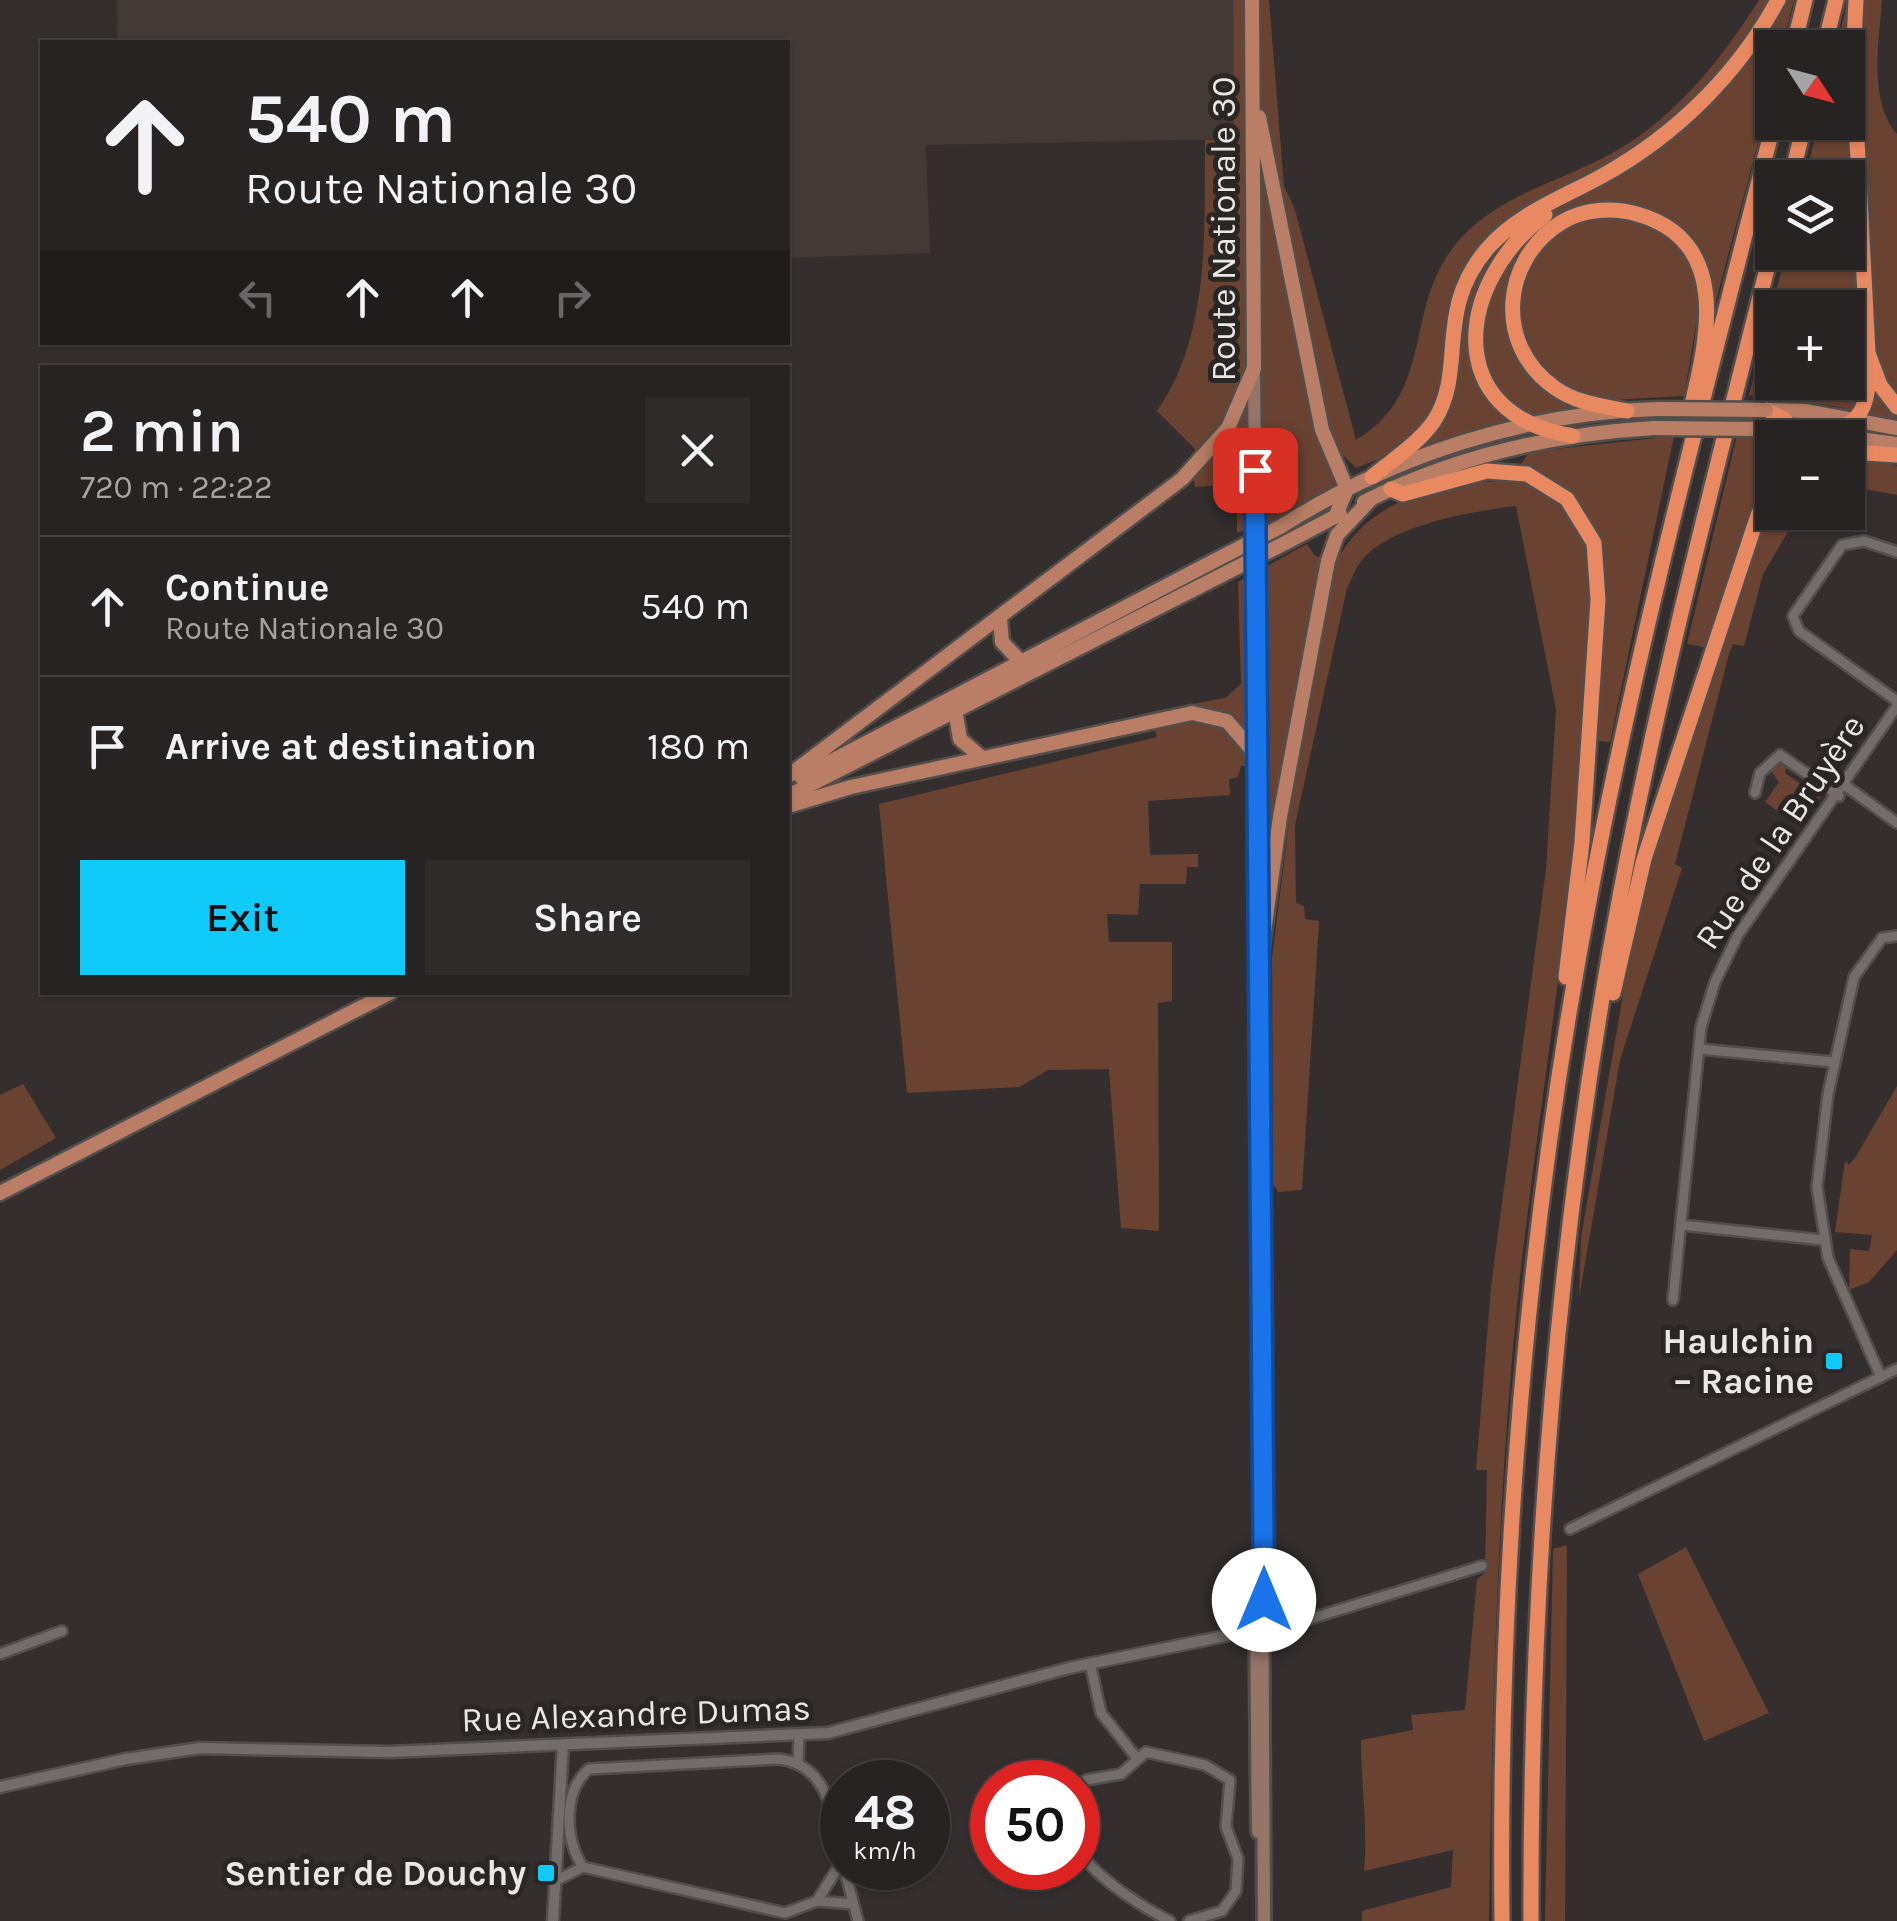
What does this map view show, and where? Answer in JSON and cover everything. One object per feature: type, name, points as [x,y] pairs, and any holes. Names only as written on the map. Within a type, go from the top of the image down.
[{"type":"highway","points":[[1573,436],[1536,425],[1502,402],[1487,382],[1476,344],[1479,300],[1494,268],[1512,244],[1546,214],[1648,147],[1700,103],[1748,48],[1778,0]]},
{"type":"highway","points":[[1798,30],[1805,0]]},
{"type":"highway","points":[[1828,30],[1836,0]]},
{"type":"highway","points":[[1856,0],[1853,63],[1868,353],[1867,395],[1856,419]]},
{"type":"highway","points":[[1556,1100],[1603,825],[1666,546],[1769,140]]},
{"type":"highway","points":[[1372,477],[1424,433],[1441,408],[1454,310],[1477,262],[1514,224],[1598,179]]},
{"type":"highway","points":[[1627,410],[1575,399],[1550,384],[1526,360],[1513,328],[1514,286],[1529,253],[1563,222],[1588,212],[1632,213],[1666,227],[1686,245],[1706,285],[1705,339],[1666,546]]},
{"type":"highway","points":[[1531,1921],[1536,1662],[1548,1462],[1586,1105],[1648,759],[1767,270]]},
{"type":"highway","points":[[1868,353],[1880,385],[1897,408]]},
{"type":"highway","points":[[1766,410],[1784,420]]},
{"type":"highway","points":[[1865,453],[1897,454]]},
{"type":"highway","points":[[1391,489],[1403,494],[1487,470],[1527,474],[1567,499],[1594,543],[1598,600],[1587,768],[1515,1495],[1505,1703],[1502,1921]]},
{"type":"highway","points":[[1586,1105],[1644,859],[1755,524]]},
{"type":"main road","name":"Route Nationale 30","points":[[1252,0],[1263,1511],[1256,1793],[1264,1915]]},
{"type":"main road","points":[[1252,87],[1322,430],[1347,489],[1335,517]]},
{"type":"main road","points":[[790,775],[1198,465],[1233,420],[1254,368]]},
{"type":"main road","points":[[790,783],[1347,489],[1438,450],[1536,425],[1627,410],[1766,410],[1856,419],[1897,428]]},
{"type":"main road","points":[[790,795],[1391,489],[1473,460],[1573,436],[1654,428],[1755,429]]},
{"type":"main road","points":[[1865,441],[1897,444]]},
{"type":"main road","points":[[1259,968],[1280,816],[1328,561],[1337,535],[1372,498]]},
{"type":"main road","points":[[1280,527],[1294,524],[1312,529],[1324,541],[1328,561]]},
{"type":"main road","points":[[1000,618],[1002,642],[1018,661],[1035,666],[1058,659]]},
{"type":"main road","points":[[964,690],[954,714],[960,739],[981,758]]},
{"type":"main road","points":[[790,806],[981,758],[1192,713],[1227,721],[1258,757]]},
{"type":"main road","points":[[0,1193],[385,995]]},
{"type":"street","points":[[1897,552],[1864,541],[1842,545],[1796,608],[1793,620],[1799,631],[1897,704]]},
{"type":"street","name":"Rue de la Bruyère","points":[[1673,1300],[1699,1048],[1712,988],[1734,942],[1846,786],[1897,704]]},
{"type":"street","points":[[1755,794],[1758,777],[1780,754],[1839,796]]},
{"type":"street","points":[[1846,786],[1897,823]]},
{"type":"street","points":[[1881,1377],[1822,1240],[1817,1180],[1834,1062],[1856,973],[1878,941],[1889,934],[1897,936]]},
{"type":"street","points":[[1699,1048],[1834,1062]]},
{"type":"street","points":[[1680,1225],[1822,1240]]},
{"type":"street","points":[[1570,1528],[1897,1369]]},
{"type":"street","points":[[1261,1630],[1482,1566]]},
{"type":"street","points":[[1261,1630],[1280,1638],[1306,1620]]},
{"type":"street","points":[[0,1654],[62,1630]]},
{"type":"street","name":"Rue Alexandre Dumas","points":[[0,1788],[126,1759],[200,1748],[389,1752],[799,1736],[879,1723],[1090,1663],[1261,1630]]},
{"type":"street","points":[[1090,1663],[1101,1713],[1136,1758]]},
{"type":"street","points":[[798,1763],[799,1736]]},
{"type":"street","points":[[553,1921],[563,1745]]},
{"type":"street","points":[[1100,1778],[1121,1774],[1136,1758],[1152,1752],[1200,1763],[1231,1783],[1226,1827],[1238,1859],[1236,1891],[1222,1910],[1189,1921]]},
{"type":"street","points":[[584,1867],[570,1841],[572,1807],[579,1780],[594,1767],[778,1758],[798,1763],[820,1782]]},
{"type":"street","points":[[555,1881],[584,1867],[775,1912],[817,1902],[853,1904]]},
{"type":"street","points":[[1100,1874],[1135,1902],[1170,1921]]},
{"type":"street","points":[[817,1902],[825,1890]]},
{"type":"street","points":[[850,1890],[858,1921]]},
{"type":"shaded area","points":[[117,0],[1235,0],[1234,139],[926,145],[930,253],[790,258],[790,40],[118,40]]},
{"type":"shaded area","points":[[1233,0],[1269,0],[1284,186],[1295,210],[1356,440],[1382,420],[1399,397],[1410,372],[1431,291],[1442,264],[1461,238],[1498,208],[1605,157],[1646,131],[1700,80],[1759,0],[1794,0],[1786,30],[1755,30],[1755,140],[1759,140],[1714,308],[1699,307],[1684,396],[1611,400],[1587,397],[1577,411],[1497,425],[1413,450],[1404,439],[1379,459],[1356,468],[1336,448],[1329,426],[1294,252],[1282,258],[1317,431],[1335,483],[1305,508],[1237,533],[1237,497],[1228,485],[1195,487],[1191,462],[1195,449],[1157,411],[1175,381],[1196,315],[1204,245],[1205,140],[1234,139]]},
{"type":"shaded area","points":[[1882,0],[1879,88],[1882,105],[1897,134],[1897,422],[1834,406],[1788,400],[1865,400],[1865,290],[1776,290],[1782,270],[1865,270],[1865,160],[1809,160],[1815,140],[1865,140],[1865,30],[1840,30],[1847,4]]},
{"type":"shaded area","points":[[1755,372],[1755,396],[1749,395]]},
{"type":"shaded area","points":[[1737,435],[1755,437],[1755,530],[1789,530],[1763,574],[1744,646],[1733,644],[1729,654],[1675,864],[1682,868],[1620,1060],[1579,1298],[1581,1237],[1639,903],[1720,650],[1687,644]]},
{"type":"shaded area","points":[[1674,436],[1610,742],[1581,740],[1570,879],[1511,1373],[1497,1608],[1489,1921],[1362,1921],[1362,1911],[1451,1887],[1453,1850],[1364,1871],[1361,1740],[1413,1730],[1411,1715],[1465,1710],[1477,1579],[1485,1573],[1487,1470],[1476,1470],[1491,1287],[1546,869],[1556,709],[1516,506],[1456,516],[1392,538],[1362,560],[1347,588],[1295,825],[1296,903],[1304,906],[1305,919],[1319,921],[1302,1190],[1278,1192],[1273,1184],[1272,958],[1289,822],[1268,820],[1266,767],[1241,766],[1238,777],[1229,779],[1230,795],[1148,801],[1150,855],[1198,854],[1198,867],[1187,867],[1186,884],[1140,884],[1138,915],[1107,914],[1109,942],[1172,942],[1172,1001],[1158,1003],[1159,1231],[1121,1228],[1109,1069],[1048,1070],[1019,1087],[907,1093],[879,804],[1157,737],[1150,712],[1225,698],[1241,684],[1238,582],[1307,544],[1315,556],[1336,562],[1368,522],[1389,508],[1434,490],[1510,481],[1529,452]]},
{"type":"shaded area","points":[[1865,447],[1870,447],[1875,461],[1897,466],[1897,495],[1865,489]]},
{"type":"shaded area","points":[[1778,759],[1788,761],[1785,773],[1812,792],[1819,788],[1821,796],[1799,827],[1765,802],[1779,782],[1771,771]]},
{"type":"shaded area","points":[[23,1084],[56,1138],[0,1170],[0,1095]]},
{"type":"shaded area","points":[[1897,1086],[1897,1250],[1869,1282],[1849,1290],[1850,1249],[1869,1251],[1872,1235],[1835,1232],[1845,1161],[1849,1165],[1855,1158]]},
{"type":"shaded area","points":[[1567,1545],[1565,1921],[1545,1921],[1553,1549]]},
{"type":"shaded area","points":[[1686,1547],[1769,1713],[1704,1741],[1638,1574]]},
{"type":"place","name":"Haulchin – Racine","points":[[1834,1361]]},
{"type":"place","name":"Sentier de Douchy","points":[[546,1873]]},
{"type":"route","points":[[1255,470],[1264,1600]]}]
